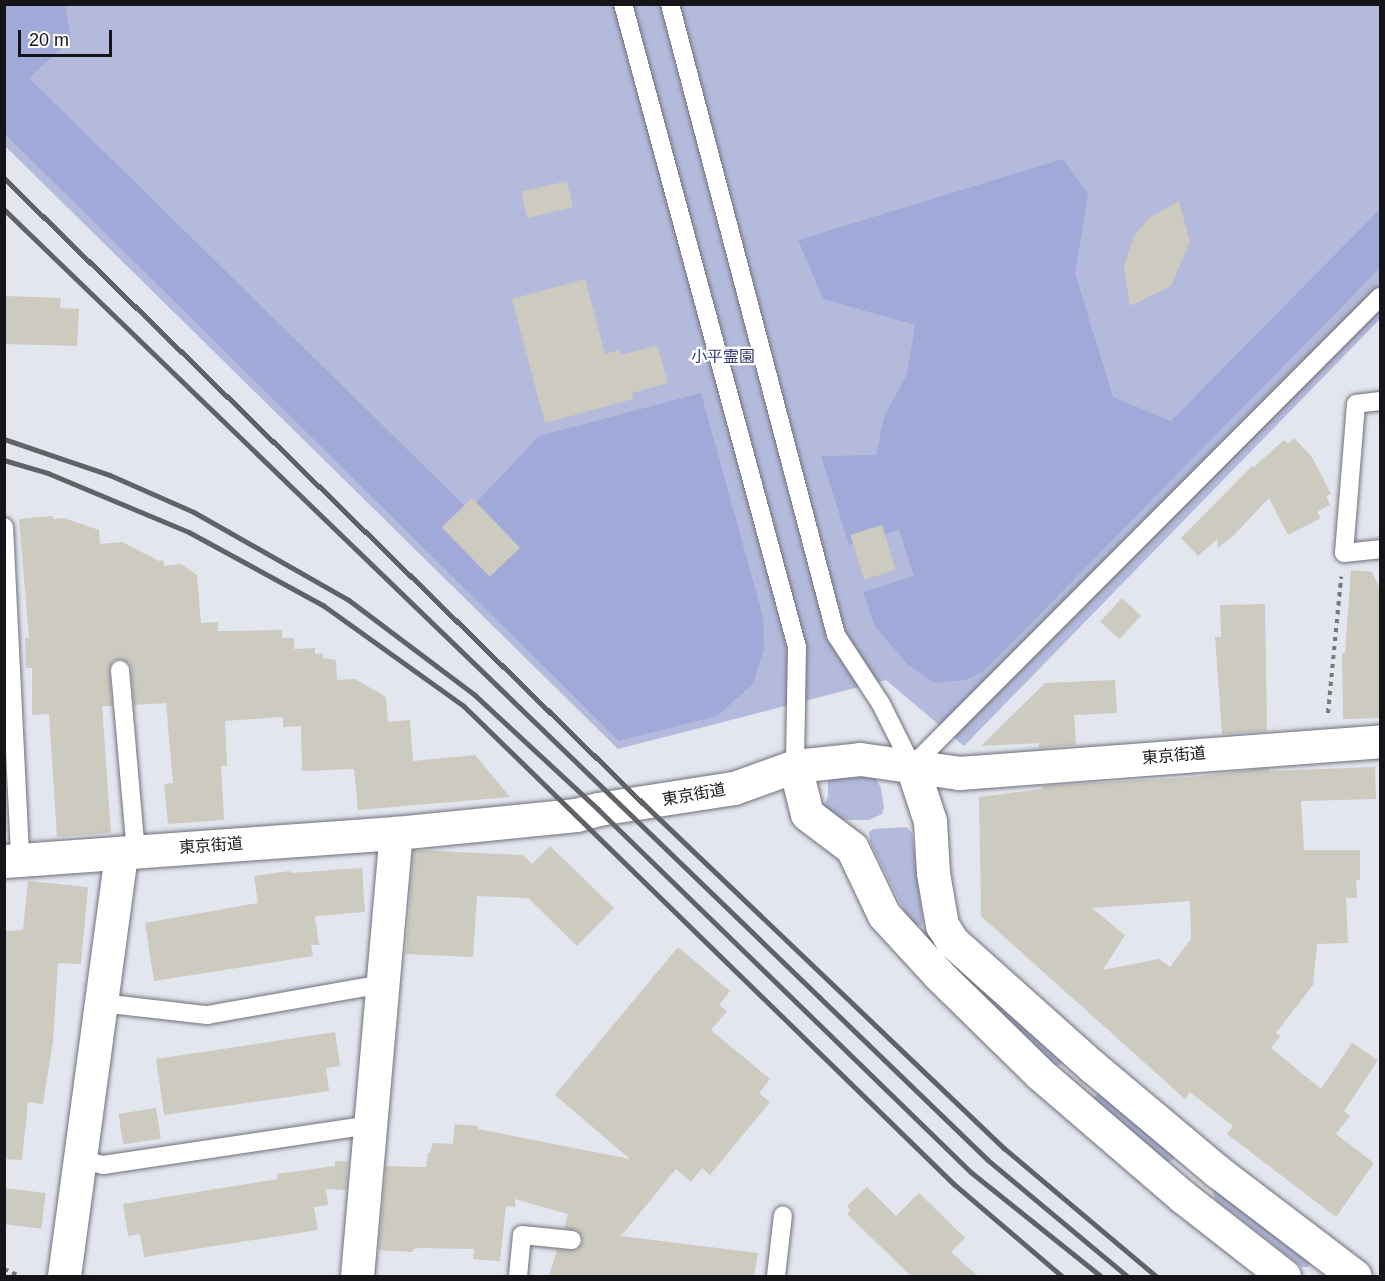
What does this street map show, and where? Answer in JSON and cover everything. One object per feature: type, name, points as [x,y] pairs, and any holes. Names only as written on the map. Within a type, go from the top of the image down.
[{"type":"street","name":"東京街道","points":[[13,861],[396,833],[576,815],[598,809],[734,789],[795,765],[860,759],[959,773],[1325,743],[1380,741]]},
{"type":"street","points":[[795,765],[807,814],[852,848],[884,915],[939,975],[1040,1074],[1183,1197],[1284,1276]]},
{"type":"street","points":[[912,766],[930,821],[933,873],[942,925],[952,941],[1093,1067],[1217,1171],[1355,1276]]},
{"type":"street","points":[[357,1276],[396,833]]},
{"type":"street","points":[[64,1276],[101,1003],[129,852]]},
{"type":"lane","points":[[623,4],[797,647],[795,765]]},
{"type":"lane","points":[[670,4],[836,635],[881,704],[912,766],[1380,297]]},
{"type":"lane","points":[[1380,401],[1356,404],[1344,553],[1380,549]]},
{"type":"lane","points":[[4,527],[13,861]]},
{"type":"lane","points":[[120,670],[129,852]]},
{"type":"lane","points":[[101,1003],[207,1015],[383,984]]},
{"type":"lane","points":[[80,1160],[103,1165],[371,1125]]},
{"type":"lane","points":[[776,1276],[783,1215]]},
{"type":"lane","points":[[518,1276],[522,1235],[572,1240]]},
{"type":"path","points":[[1325,743],[1344,553]]},
{"type":"path","points":[[4,1269],[20,1276]]},
{"type":"green space","name":"小平霊園","points":[[4,5],[1380,5],[1380,319],[964,746],[886,680],[618,749],[5,146]]},
{"type":"green space","points":[[862,773],[876,779],[881,788],[884,808],[882,814],[869,820],[839,820],[823,809],[828,796],[828,779],[832,774]]},
{"type":"green space","points":[[907,827],[912,833],[923,922],[921,926],[910,923],[870,841],[869,832],[873,829]]},
{"type":"green space","points":[[985,991],[1065,1060],[1059,1065],[1051,1066],[981,996]]},
{"type":"green space","points":[[1099,1092],[1175,1157],[1171,1161],[1162,1163],[1095,1104],[1094,1098]]},
{"type":"green space","points":[[1216,1188],[1311,1262],[1308,1267],[1302,1267],[1215,1199],[1213,1192]]},
{"type":"shaded area","points":[[4,5],[65,5],[71,39],[29,78],[469,510],[539,436],[701,393],[763,617],[764,649],[753,684],[717,716],[619,741],[5,134]]},
{"type":"shaded area","points":[[1063,159],[1088,194],[1075,273],[1113,397],[1171,421],[1380,209],[1380,268],[984,671],[965,680],[935,683],[908,665],[875,626],[863,592],[914,576],[899,530],[849,545],[821,456],[876,455],[884,417],[907,374],[915,325],[823,299],[798,240]]},
{"type":"building","points":[[567,181],[573,207],[527,218],[521,192]]},
{"type":"building","points":[[1179,201],[1190,242],[1171,286],[1130,306],[1124,266],[1134,236],[1150,217]]},
{"type":"building","points":[[585,279],[605,354],[620,350],[621,355],[657,345],[668,383],[632,393],[633,399],[545,423],[512,299]]},
{"type":"building","points":[[4,296],[61,298],[60,308],[79,309],[77,346],[4,344]]},
{"type":"building","points":[[1294,438],[1312,457],[1331,494],[1326,496],[1330,505],[1317,512],[1321,518],[1288,535],[1269,498],[1234,535],[1218,548],[1217,539],[1198,556],[1181,538],[1252,466],[1254,467],[1284,440],[1288,444]]},
{"type":"building","points":[[472,498],[520,548],[490,577],[442,527]]},
{"type":"building","points":[[53,516],[53,519],[64,518],[99,530],[100,544],[122,542],[159,561],[163,560],[164,566],[181,564],[197,575],[201,623],[218,622],[218,631],[282,630],[282,638],[294,638],[294,649],[315,648],[315,654],[323,653],[323,658],[336,660],[337,680],[355,679],[386,697],[388,722],[410,720],[413,761],[475,755],[510,797],[358,810],[354,769],[302,771],[301,726],[283,727],[283,717],[225,721],[227,766],[221,766],[224,820],[168,824],[164,784],[173,783],[166,703],[134,705],[131,668],[129,663],[120,659],[113,661],[109,670],[112,706],[102,706],[111,833],[57,837],[49,714],[32,715],[32,668],[26,668],[25,638],[29,638],[19,519]]},
{"type":"building","points":[[882,525],[896,570],[864,580],[850,535]]},
{"type":"building","points":[[1351,570],[1372,572],[1380,589],[1380,718],[1343,719],[1342,653],[1345,653]]},
{"type":"building","points":[[1122,598],[1141,616],[1119,639],[1100,621]]},
{"type":"building","points":[[1265,604],[1267,731],[1222,734],[1215,637],[1221,637],[1220,605]]},
{"type":"building","points":[[1115,680],[1117,713],[1074,715],[1076,745],[1039,748],[1039,743],[981,746],[1045,683]]},
{"type":"building","points":[[1375,767],[1376,799],[1301,801],[1304,850],[1360,850],[1360,880],[1356,880],[1357,898],[1346,898],[1348,943],[1317,944],[1313,985],[1276,1033],[1280,1036],[1271,1048],[1321,1089],[1352,1043],[1378,1060],[1344,1111],[1350,1116],[1336,1134],[1374,1163],[1336,1217],[1227,1134],[1233,1126],[1190,1092],[1185,1099],[981,916],[979,797],[1042,789],[1042,786],[1192,777],[1269,768],[1269,771]],"holes":[[[1190,901],[1191,939],[1170,967],[1159,959],[1103,970],[1125,935],[1092,908]]]},
{"type":"building","points":[[550,846],[614,908],[577,946],[528,898],[477,896],[473,957],[406,954],[413,850],[523,855],[532,864]]},
{"type":"building","points":[[362,868],[365,912],[315,916],[319,945],[311,945],[313,956],[154,981],[145,923],[258,903],[254,876],[290,871],[291,873]]},
{"type":"building","points":[[28,881],[88,887],[81,964],[58,963],[53,1041],[43,1104],[28,1102],[22,1160],[4,1159],[4,931],[23,930]]},
{"type":"building","points":[[678,947],[730,991],[719,1005],[727,1011],[711,1030],[770,1079],[759,1093],[770,1102],[710,1175],[702,1168],[691,1182],[676,1169],[621,1236],[758,1253],[754,1276],[549,1276],[557,1250],[577,1250],[583,1242],[582,1236],[578,1231],[564,1228],[568,1214],[515,1199],[515,1207],[506,1206],[500,1261],[473,1259],[474,1249],[421,1248],[413,1249],[413,1252],[379,1250],[386,1166],[426,1167],[428,1153],[433,1143],[453,1144],[455,1124],[478,1126],[478,1129],[630,1159],[555,1095]]},
{"type":"building","points":[[335,1032],[340,1066],[326,1068],[329,1091],[164,1115],[156,1059]]},
{"type":"building","points":[[156,1108],[161,1139],[123,1145],[118,1114]]},
{"type":"building","points":[[335,1161],[348,1162],[346,1190],[326,1189],[328,1205],[314,1207],[318,1230],[144,1257],[140,1234],[128,1236],[123,1204],[277,1179],[277,1174],[335,1166]]},
{"type":"building","points":[[867,1187],[896,1216],[919,1193],[965,1238],[951,1252],[978,1276],[911,1276],[847,1214],[850,1210],[847,1206]]},
{"type":"building","points":[[4,1188],[46,1193],[41,1229],[4,1224]]},
{"type":"railway","points":[[4,178],[644,804],[1004,1148],[1156,1276]]},
{"type":"railway","points":[[4,209],[988,1160],[1127,1276]]},
{"type":"railway","points":[[4,439],[110,475],[194,512],[349,600],[475,695],[598,809],[971,1172],[1101,1276]]},
{"type":"railway","points":[[4,460],[48,473],[189,532],[323,605],[464,706],[954,1184],[1062,1276]]}]
